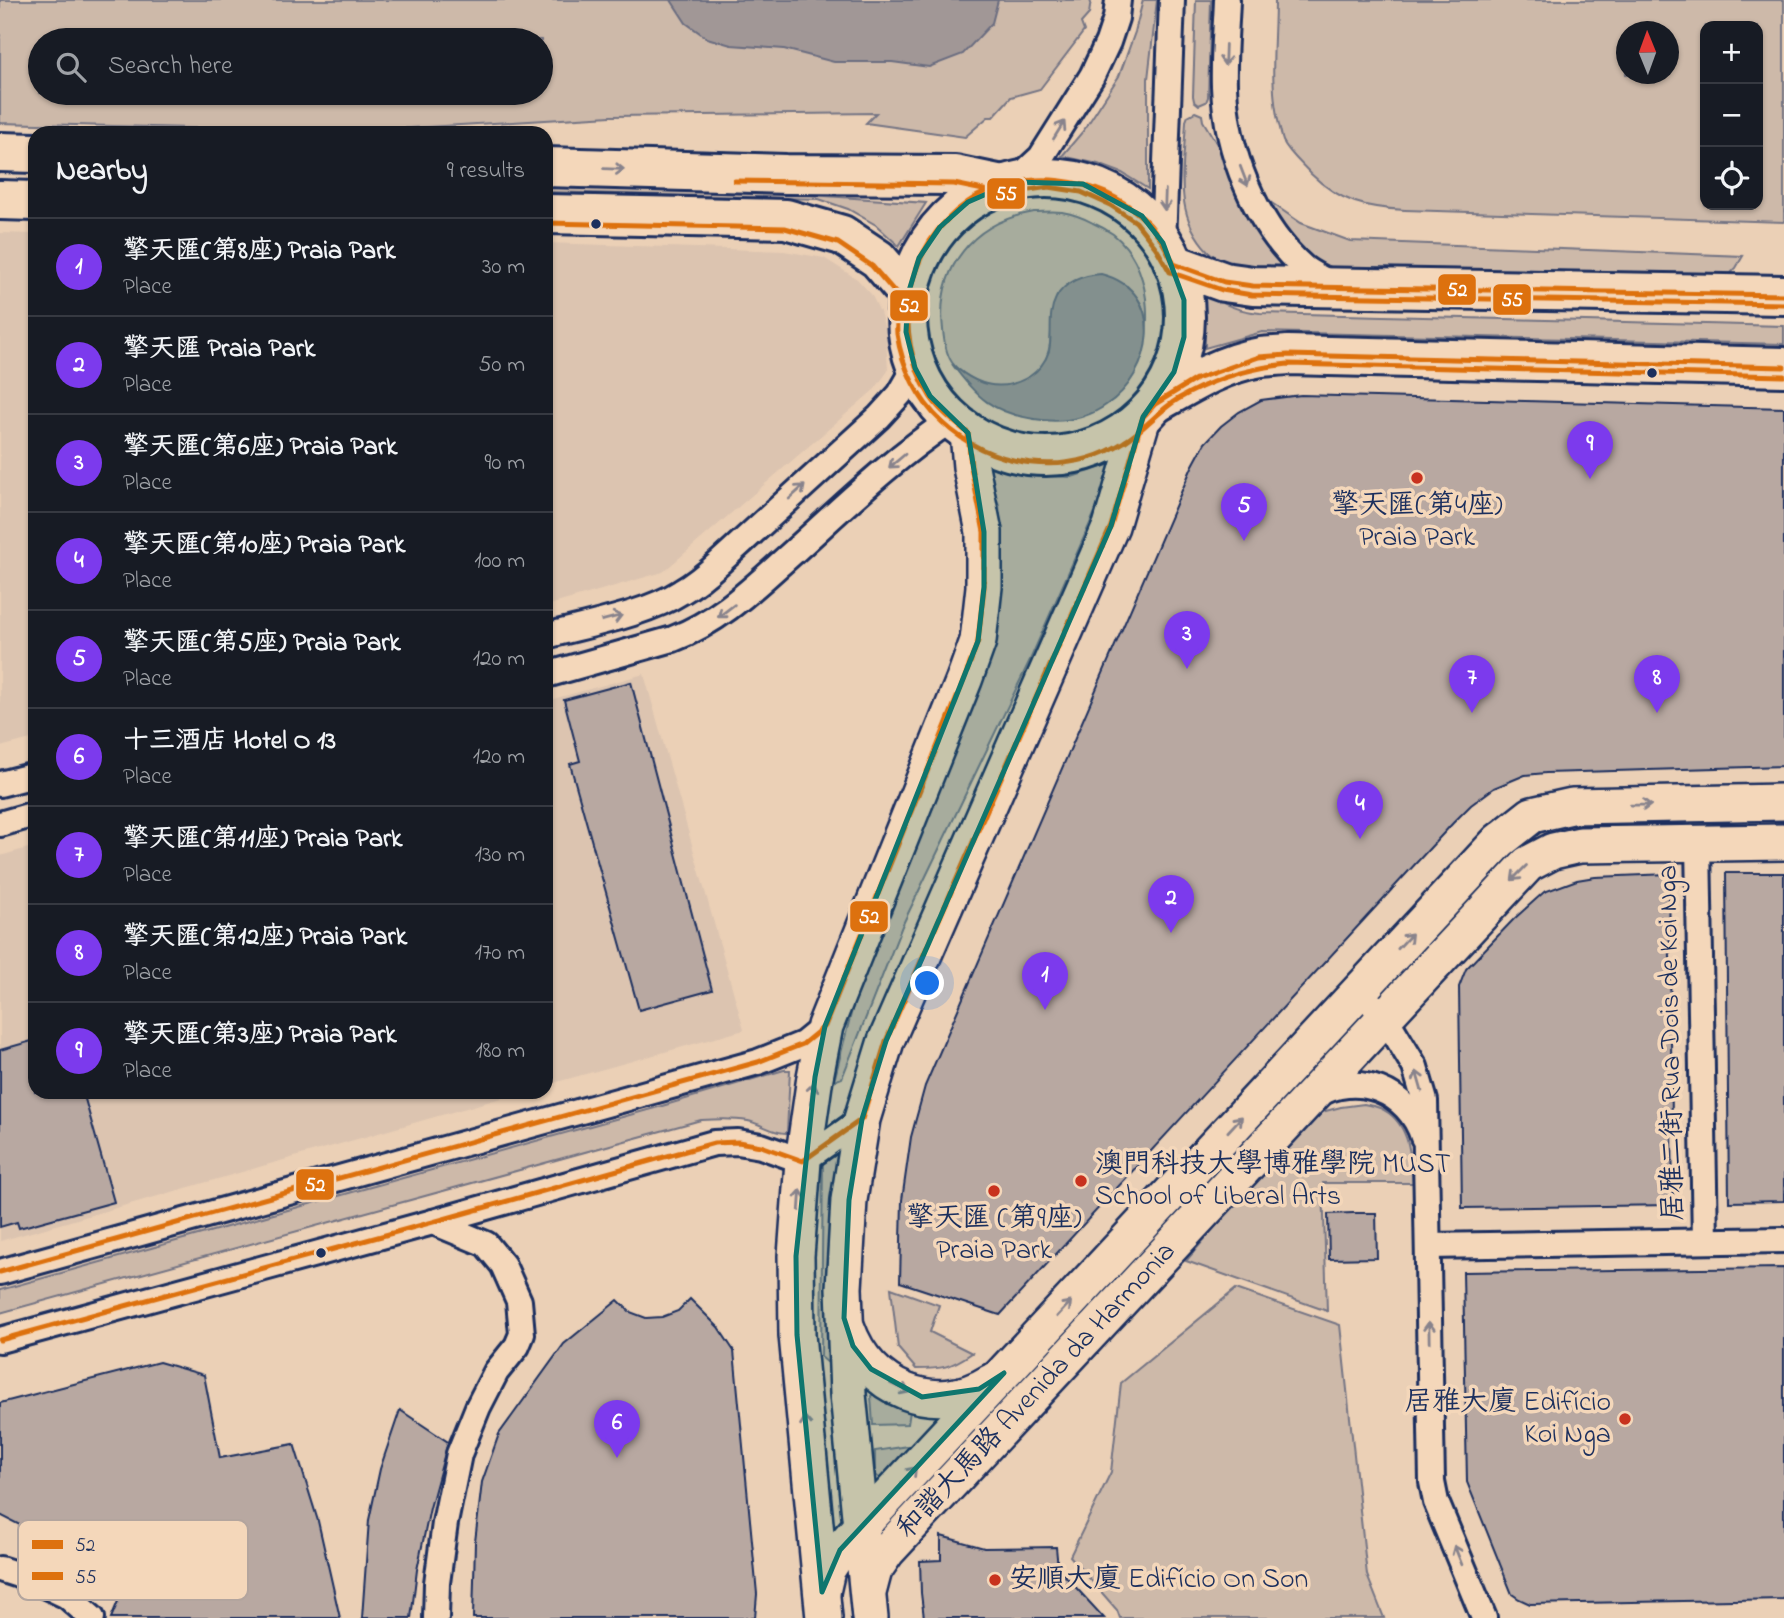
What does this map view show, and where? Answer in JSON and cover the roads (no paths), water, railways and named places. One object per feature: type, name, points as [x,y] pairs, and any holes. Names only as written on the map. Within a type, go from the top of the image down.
[{"type":"main road","points":[[0,152],[28,153]]},
{"type":"main road","points":[[553,167],[786,174],[955,175],[1009,183],[1049,178],[1083,184],[1104,192],[1142,216],[1169,254],[1184,300],[1184,337],[1174,372],[1149,411]]},
{"type":"main road","points":[[1009,183],[968,202],[940,227],[919,258],[908,294],[906,332],[915,368],[930,396],[959,426],[996,447],[1026,455],[1058,456],[1089,449],[1117,436],[1196,379],[1259,358],[1289,355],[1784,366]]},
{"type":"main road","points":[[0,200],[28,201]]},
{"type":"main road","points":[[553,214],[786,219],[842,235],[878,260],[908,294]]},
{"type":"main road","points":[[1169,254],[1224,282],[1253,286],[1784,295]]},
{"type":"street","points":[[1009,183],[1041,157],[1092,76],[1116,18],[1118,0]]},
{"type":"street","points":[[1169,254],[1172,0]]},
{"type":"street","points":[[1227,0],[1224,86],[1227,111],[1233,147],[1253,201],[1285,250],[1306,270],[1338,288]]},
{"type":"street","points":[[553,634],[655,605],[679,594],[696,582],[879,417],[900,394],[915,368]]},
{"type":"street","points":[[869,1605],[848,1394],[844,1318],[849,1200],[862,1119],[886,1041],[1111,526],[1149,411]]},
{"type":"street","points":[[553,672],[673,639],[714,620],[923,438],[959,426],[971,467],[984,533],[984,587],[978,641],[825,1026],[803,1161],[796,1256],[797,1335],[823,1605]]},
{"type":"street","points":[[0,784],[28,777]]},
{"type":"street","name":"和諧大馬路 Avenida da Harmonia","points":[[823,1605],[827,1570],[862,1525],[1499,841],[1532,815],[1572,806],[1784,802]]},
{"type":"street","points":[[0,824],[28,816]]},
{"type":"street","name":"和諧大馬路 Avenida da Harmonia","points":[[869,1605],[874,1570],[887,1551],[1528,864],[1553,851],[1580,845],[1784,842]]},
{"type":"street","name":"居雅二街 Rua Dois de Koi Nga","points":[[1698,843],[1704,1241]]},
{"type":"street","points":[[1359,991],[1385,1017],[1415,1067],[1425,1101],[1432,1482],[1436,1502],[1484,1618]]},
{"type":"street","points":[[0,1272],[758,1062],[803,1044],[825,1026]]},
{"type":"street","points":[[1300,1109],[1318,1094],[1340,1085],[1364,1084],[1386,1091],[1405,1105],[1419,1124],[1426,1147]]},
{"type":"street","points":[[803,1161],[862,1119]]},
{"type":"street","points":[[0,1340],[714,1143],[738,1142],[761,1146],[803,1161]]},
{"type":"street","points":[[433,1222],[486,1244],[503,1265],[519,1301],[522,1334],[517,1346],[496,1372],[459,1454],[443,1535],[436,1618]]},
{"type":"street","points":[[1428,1246],[1784,1240]]},
{"type":"street","points":[[844,1318],[853,1346],[871,1369],[894,1387],[922,1397],[951,1397],[979,1389],[1004,1373]]},
{"type":"street","points":[[810,1474],[820,1496],[835,1513],[856,1524],[879,1528],[902,1524],[924,1513]]},
{"type":"street","points":[[0,1569],[18,1575]]},
{"type":"street","points":[[72,1600],[92,1618]]},
{"type":"place","name":"擎天匯(第4座) Praia Park","points":[[1417,478]]},
{"type":"place","name":"擎天匯(第3座) Praia Park","points":[[1590,479]]},
{"type":"place","name":"擎天匯(第5座) Praia Park","points":[[1244,541]]},
{"type":"place","name":"擎天匯(第6座) Praia Park","points":[[1187,669]]},
{"type":"place","name":"擎天匯(第11座) Praia Park","points":[[1472,713]]},
{"type":"place","name":"擎天匯(第12座) Praia Park","points":[[1657,713]]},
{"type":"place","name":"擎天匯(第10座) Praia Park","points":[[1360,839]]},
{"type":"place","name":"擎天匯 Praia Park","points":[[1171,933]]},
{"type":"place","name":"擎天匯(第8座) Praia Park","points":[[1045,1010]]},
{"type":"place","name":"澳門科技大學博雅學院 MUST School of Liberal Arts","points":[[1081,1181]]},
{"type":"place","name":"擎天匯 (第9座) Praia Park","points":[[994,1191]]},
{"type":"place","name":"居雅大廈 Edifício Koi Nga","points":[[1625,1419]]},
{"type":"place","name":"十三酒店 Hotel O 13","points":[[617,1458]]},
{"type":"place","name":"安順大廈 Edifício On Son","points":[[995,1580]]}]
